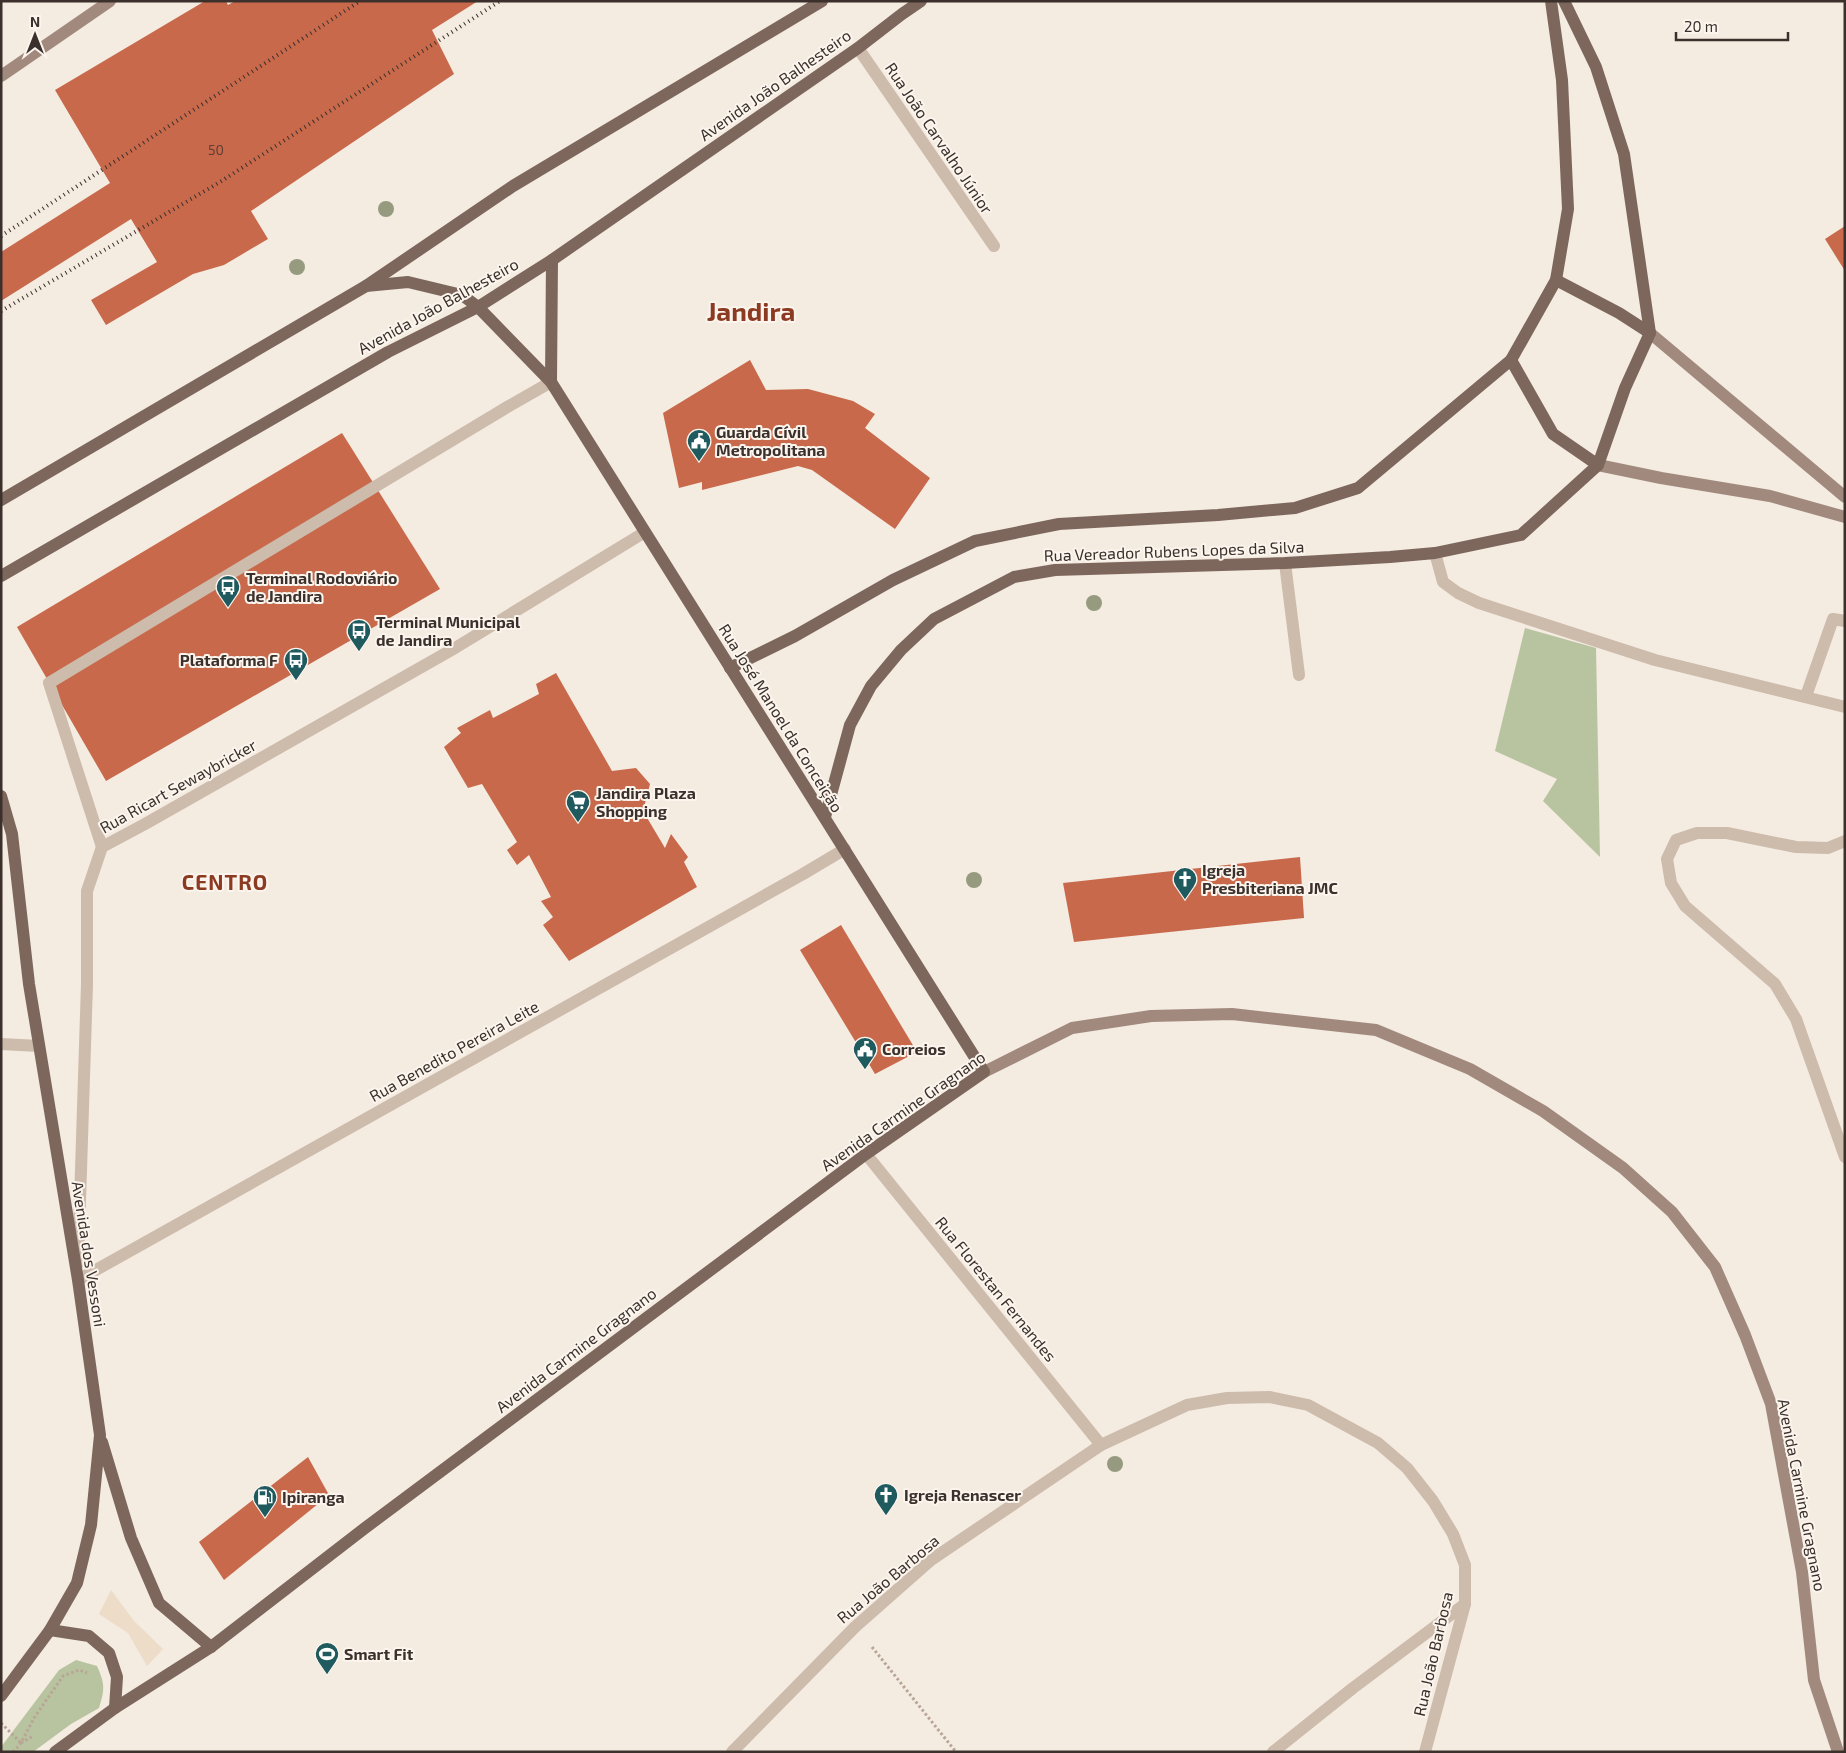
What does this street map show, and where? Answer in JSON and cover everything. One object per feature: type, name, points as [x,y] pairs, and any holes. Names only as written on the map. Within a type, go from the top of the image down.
[{"type":"main road","points":[[1,500],[366,286],[513,186],[822,1]]},
{"type":"main road","name":"Avenida João Balhesteiro","points":[[1,576],[388,352],[478,307],[552,260],[858,48],[921,1]]},
{"type":"main road","name":"Rua Vereador Rubens Lopes da Silva","points":[[730,668],[795,636],[893,580],[975,541],[1059,524],[1218,515],[1295,508],[1358,488],[1511,360],[1556,280],[1568,209],[1562,80],[1551,1]]},
{"type":"main road","points":[[1564,1],[1596,67],[1624,154],[1650,333]]},
{"type":"main road","points":[[551,382],[552,260]]},
{"type":"main road","points":[[1556,280],[1619,313],[1650,333]]},
{"type":"main road","name":"Rua José Manoel da Conceição","points":[[366,286],[408,282],[462,295],[478,307],[551,382],[984,1072]]},
{"type":"main road","name":"Rua Vereador Rubens Lopes da Silva","points":[[824,817],[850,725],[871,686],[900,650],[934,619],[976,595],[1014,577],[1055,570],[1390,558],[1435,552],[1522,534],[1598,464],[1625,388],[1650,333]]},
{"type":"main road","points":[[1511,360],[1553,434],[1598,464]]},
{"type":"main road","name":"Avenida dos Vessoni","points":[[1,796],[12,834],[29,984],[78,1280],[100,1435],[90,1525],[77,1583],[50,1630],[1,1696]]},
{"type":"main road","name":"Avenida Carmine Gragnano","points":[[55,1752],[115,1708],[211,1647],[365,1528],[866,1154],[984,1072]]},
{"type":"main road","points":[[100,1435],[130,1538],[159,1603],[211,1647]]},
{"type":"main road","points":[[50,1630],[89,1636],[109,1653],[117,1677],[115,1708]]},
{"type":"street","points":[[1,76],[110,1]]},
{"type":"street","name":"Rua João Carvalho Júnior","points":[[858,48],[994,246]]},
{"type":"street","points":[[1650,333],[1845,497]]},
{"type":"street","points":[[102,847],[49,683],[551,382]]},
{"type":"street","points":[[1598,464],[1661,478],[1770,496],[1845,517]]},
{"type":"street","name":"Rua Ricart Sewaybricker","points":[[78,1280],[87,891],[102,847],[455,648],[645,532]]},
{"type":"street","points":[[1435,552],[1443,582],[1458,593],[1479,603],[1655,660],[1845,707]]},
{"type":"street","points":[[1285,563],[1299,675]]},
{"type":"street","points":[[1806,696],[1833,619],[1845,621]]},
{"type":"street","points":[[1845,841],[1828,848],[1796,847],[1727,832],[1697,832],[1676,840],[1667,858],[1670,883],[1685,906],[1774,984],[1796,1019],[1845,1157]]},
{"type":"street","name":"Rua Benedito Pereira Leite","points":[[78,1280],[778,889],[844,849]]},
{"type":"street","name":"Avenida Carmine Gragnano","points":[[984,1072],[1072,1028],[1151,1016],[1232,1014],[1376,1030],[1470,1069],[1543,1111],[1623,1168],[1672,1212],[1714,1268],[1745,1335],[1770,1404],[1802,1572],[1814,1680],[1838,1752]]},
{"type":"street","points":[[1,1044],[39,1046]]},
{"type":"street","name":"Rua Florestan Fernandes","points":[[866,1154],[1101,1445]]},
{"type":"street","name":"Rua João Barbosa","points":[[732,1752],[855,1627],[931,1560],[1101,1445],[1187,1405],[1227,1398],[1270,1397],[1308,1405],[1378,1443],[1407,1468],[1434,1501],[1454,1534],[1466,1565],[1465,1604],[1425,1752]]},
{"type":"street","points":[[1273,1752],[1353,1688],[1465,1604]]},
{"type":"path","points":[[855,1627],[956,1752]]},
{"type":"path","points":[[13,1752],[21,1743],[34,1718],[63,1676],[78,1670],[92,1675]]},
{"type":"path","points":[[1,1723],[21,1743]]},
{"type":"path","points":[[21,1743],[36,1734]]},
{"type":"green space","points":[[1525,628],[1596,648],[1600,857],[1543,801],[1557,779],[1495,751]]},
{"type":"green space","points":[[76,1660],[97,1666],[102,1677],[103,1687],[99,1708],[71,1724],[33,1752],[1,1752],[1,1747],[59,1670]]},
{"type":"shaded area","points":[[111,1590],[134,1621],[163,1649],[147,1666],[128,1633],[99,1614]]},
{"type":"building","points":[[205,1],[226,1],[228,5],[235,1],[478,1],[432,30],[454,74],[251,211],[268,239],[224,265],[193,274],[106,325],[91,300],[157,262],[131,219],[1,301],[1,252],[110,183],[55,90]]},
{"type":"building","points":[[1845,226],[1845,271],[1825,239]]},
{"type":"building","points":[[750,360],[766,390],[808,389],[853,401],[875,414],[865,428],[930,478],[895,529],[812,470],[798,466],[702,490],[702,482],[679,488],[663,413]]},
{"type":"building","name":"Terminal Rodoviário de Jandira","points":[[342,433],[440,589],[106,781],[17,627]]},
{"type":"building","name":"Jandira Plaza Shopping","points":[[556,673],[612,771],[636,768],[650,784],[643,811],[665,848],[671,834],[688,857],[684,862],[697,887],[569,961],[543,925],[553,917],[541,901],[551,897],[529,855],[517,865],[507,850],[517,842],[482,784],[468,788],[444,747],[461,733],[457,728],[490,710],[493,718],[539,694],[536,684]]},
{"type":"building","name":"Igreja Presbiteriana JMC","points":[[1300,857],[1304,918],[1074,942],[1063,883]]},
{"type":"building","points":[[841,925],[917,1052],[875,1074],[800,950]]},
{"type":"building","name":"Ipiranga","points":[[308,1457],[329,1495],[224,1580],[199,1542]]},
{"type":"railway","points":[[1,236],[360,1]]},
{"type":"railway","points":[[1,311],[220,182],[500,1]]},
{"type":"place","name":"Guarda Cívil Metropolitana","points":[[699,462]]},
{"type":"place","name":"Terminal Rodoviário de Jandira","points":[[228,608]]},
{"type":"place","name":"Terminal Municipal de Jandira","points":[[359,652]]},
{"type":"place","name":"Plataforma F","points":[[296,681]]},
{"type":"place","name":"Jandira Plaza Shopping","points":[[578,823]]},
{"type":"place","name":"Igreja Presbiteriana JMC","points":[[1185,900]]},
{"type":"place","name":"Correios","points":[[865,1070]]},
{"type":"place","name":"Igreja Renascer","points":[[886,1516]]},
{"type":"place","name":"Ipiranga","points":[[265,1518]]},
{"type":"place","name":"Smart Fit","points":[[327,1675]]},
{"type":"district","name":"Jandira","points":[[751,312]]},
{"type":"district","name":"CENTRO","points":[[225,883]]}]
